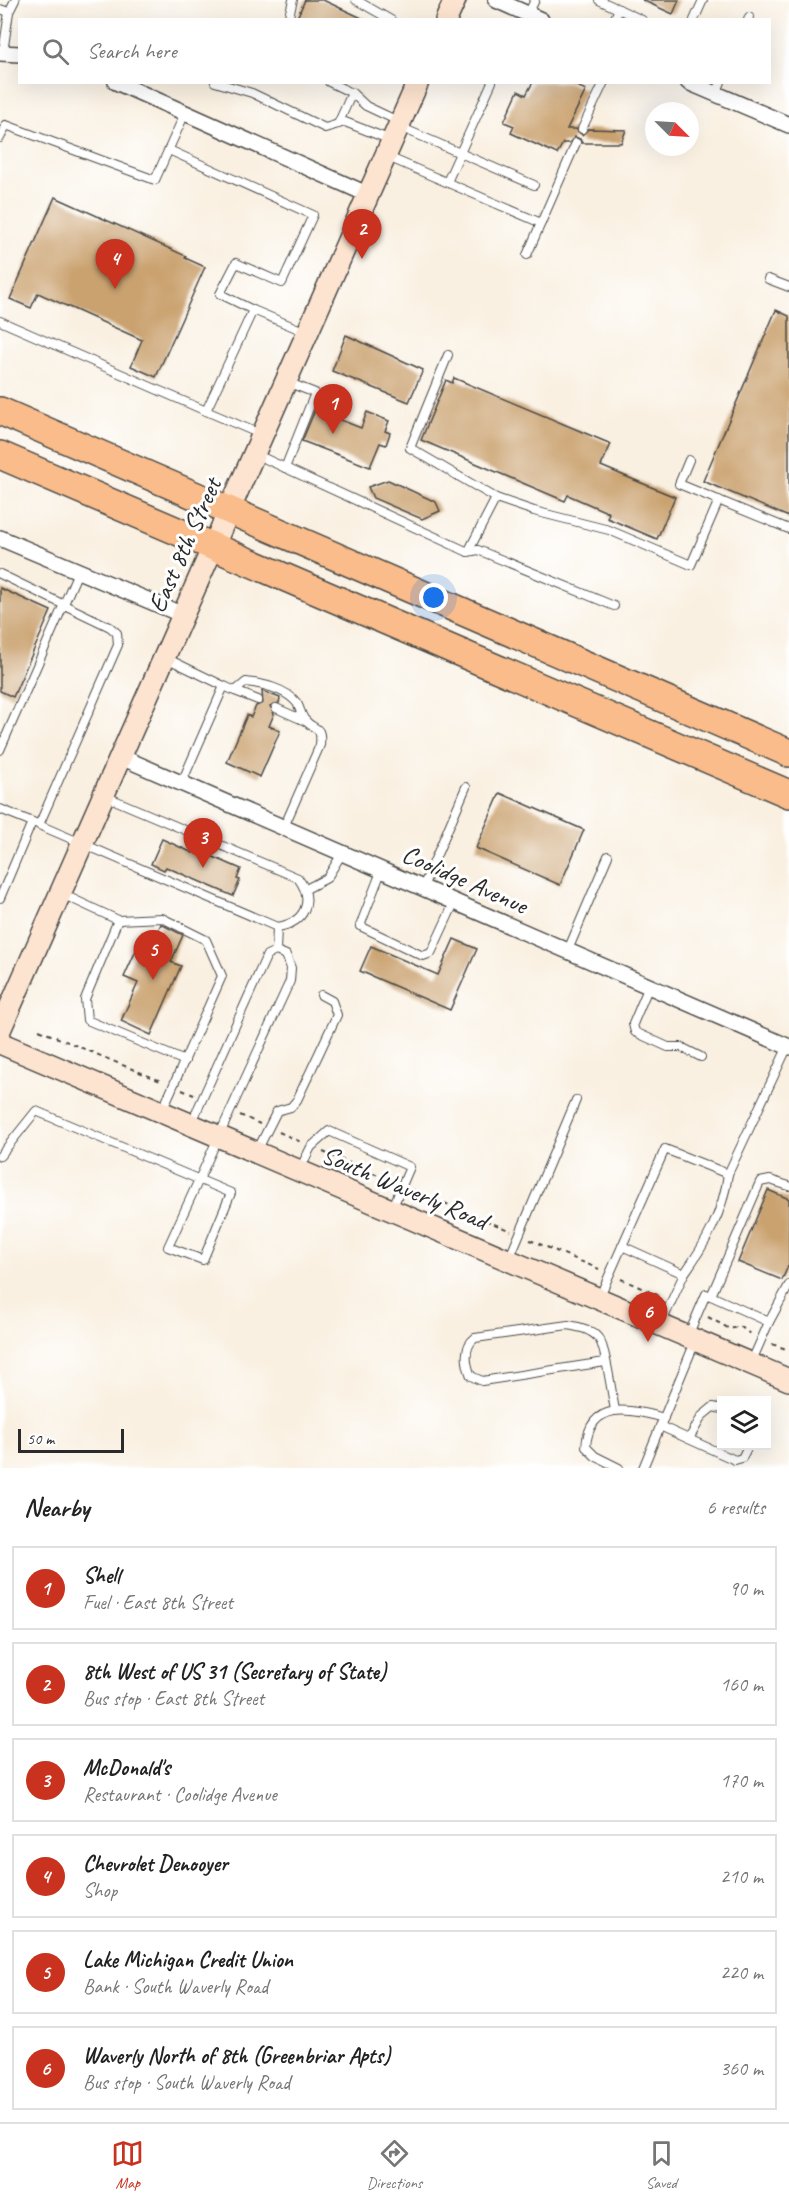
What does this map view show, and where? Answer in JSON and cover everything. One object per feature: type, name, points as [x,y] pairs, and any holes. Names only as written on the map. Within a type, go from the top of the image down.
[{"type":"highway","points":[[0,411],[789,753]]},
{"type":"highway","points":[[0,455],[789,794]]},
{"type":"highway","points":[[421,637],[464,642],[611,705],[619,701],[627,683]]},
{"type":"main road","points":[[447,18],[455,0]]},
{"type":"main road","name":"East 8th Street","points":[[0,1030],[369,195],[414,84]]},
{"type":"main road","name":"South Waverly Road","points":[[0,1043],[789,1379]]},
{"type":"street","points":[[496,0],[530,13]]},
{"type":"street","points":[[1,54],[18,54]]},
{"type":"street","points":[[120,84],[369,195]]},
{"type":"street","points":[[698,84],[718,88],[789,125]]},
{"type":"street","points":[[0,538],[183,615]]},
{"type":"street","name":"Coolidge Avenue","points":[[121,758],[284,826],[788,1047]]},
{"type":"lane","points":[[1,54],[9,12],[15,0]]},
{"type":"lane","points":[[288,18],[293,0]]},
{"type":"lane","points":[[356,0],[388,18]]},
{"type":"lane","points":[[599,0],[638,18]]},
{"type":"lane","points":[[695,18],[703,0]]},
{"type":"lane","points":[[0,9],[9,12]]},
{"type":"lane","points":[[615,18],[619,9]]},
{"type":"lane","points":[[222,84],[252,93],[325,128],[345,122],[460,153],[534,185]]},
{"type":"lane","points":[[333,84],[352,93],[394,136],[447,182],[541,223]]},
{"type":"lane","points":[[447,182],[491,84]]},
{"type":"lane","points":[[582,129],[603,84]]},
{"type":"lane","points":[[338,124],[352,93]]},
{"type":"lane","points":[[0,138],[6,125],[155,180],[185,113]]},
{"type":"lane","points":[[526,255],[576,143]]},
{"type":"lane","points":[[169,150],[313,215],[282,283],[236,263],[220,294],[307,333]]},
{"type":"lane","points":[[768,279],[789,287]]},
{"type":"lane","points":[[206,411],[253,310]]},
{"type":"lane","points":[[0,321],[206,411],[258,444],[285,468],[468,552],[478,550],[614,606]]},
{"type":"lane","points":[[448,355],[410,448],[496,498],[534,511],[609,530],[691,565],[719,500]]},
{"type":"lane","points":[[285,468],[315,393],[286,381]]},
{"type":"lane","points":[[689,460],[679,484],[789,529]]},
{"type":"lane","points":[[468,552],[496,498]]},
{"type":"lane","points":[[0,750],[78,572]]},
{"type":"lane","points":[[0,574],[110,627],[117,633],[118,645],[0,898]]},
{"type":"lane","points":[[165,657],[258,700]]},
{"type":"lane","points":[[235,691],[246,682],[280,691],[292,698],[305,721]]},
{"type":"lane","points":[[182,782],[224,686]]},
{"type":"lane","points":[[276,708],[317,727],[321,735],[320,745],[284,826]]},
{"type":"lane","points":[[423,887],[466,787]]},
{"type":"lane","points":[[0,809],[277,927],[291,925],[300,918],[305,906],[306,890],[298,878],[104,795]]},
{"type":"lane","points":[[306,890],[327,878],[344,852]]},
{"type":"lane","points":[[568,950],[609,855]]},
{"type":"lane","points":[[382,869],[360,926],[423,956],[431,953],[455,901]]},
{"type":"lane","points":[[60,894],[118,920],[162,918],[206,940],[222,976],[162,1111]]},
{"type":"lane","points":[[118,920],[85,999],[87,1020],[185,1061]]},
{"type":"lane","points":[[276,951],[277,927]]},
{"type":"lane","points":[[0,1156],[36,1111],[198,1180],[231,1193],[203,1260],[168,1247],[198,1180],[220,1136],[290,981],[291,968],[285,955],[276,951],[267,955],[191,1124]]},
{"type":"lane","points":[[650,986],[633,1024],[635,1032],[668,1047],[681,1047],[701,1057]]},
{"type":"lane","points":[[257,1152],[277,1111],[291,1107],[297,1101],[337,1015],[332,1001],[321,995]]},
{"type":"lane","points":[[660,1326],[684,1274],[711,1233],[722,1205],[728,1174],[788,1047]]},
{"type":"lane","points":[[509,1261],[576,1100]]},
{"type":"lane","points":[[299,1170],[311,1146],[329,1131],[410,1167],[391,1210]]},
{"type":"lane","points":[[599,1299],[665,1149],[728,1174]]},
{"type":"lane","points":[[711,1296],[760,1182],[770,1180],[789,1186]]},
{"type":"lane","points":[[622,1246],[684,1274]]},
{"type":"lane","points":[[750,1364],[789,1285]]},
{"type":"lane","points":[[643,1468],[664,1418],[692,1339],[698,1312],[706,1294],[769,1322]]},
{"type":"lane","points":[[605,1362],[482,1381],[471,1376],[467,1368],[467,1347],[475,1338],[568,1325],[581,1328],[598,1338],[605,1362],[615,1410]]},
{"type":"lane","points":[[689,1439],[702,1416],[713,1407],[717,1408]]},
{"type":"lane","points":[[619,1468],[595,1456],[586,1447],[594,1422],[615,1410],[630,1408],[664,1418]]},
{"type":"lane","points":[[660,1426],[735,1460],[742,1458],[746,1450]]},
{"type":"path","points":[[39,1030],[202,1099]]},
{"type":"path","points":[[231,1111],[672,1301]]},
{"type":"path","points":[[698,1312],[730,1329],[740,1326],[761,1339],[789,1350]]},
{"type":"building","points":[[305,0],[323,0],[362,18],[297,18]]},
{"type":"building","points":[[642,0],[679,0],[673,14]]},
{"type":"building","points":[[532,84],[572,84],[586,90],[567,129],[576,129],[582,135],[588,129],[626,130],[621,143],[582,143],[575,137],[569,143],[563,143],[557,154],[511,133],[514,126],[504,122],[518,91],[526,95]]},
{"type":"building","points":[[55,197],[186,256],[185,258],[205,267],[156,377],[131,366],[142,340],[38,293],[31,308],[10,299]]},
{"type":"building","points":[[776,310],[789,316],[789,517],[703,481]]},
{"type":"building","points":[[346,335],[423,370],[409,402],[332,371]]},
{"type":"building","points":[[454,378],[611,444],[601,466],[675,497],[657,539],[607,518],[609,513],[568,495],[565,501],[421,440],[446,380],[452,383]]},
{"type":"building","points":[[315,410],[361,428],[367,412],[389,421],[385,431],[390,433],[386,445],[380,443],[370,467],[302,441]]},
{"type":"building","points":[[388,480],[436,502],[440,511],[422,519],[373,498],[368,487]]},
{"type":"building","points":[[0,588],[51,611],[13,697],[0,691]]},
{"type":"building","points":[[262,691],[280,698],[279,703],[270,706],[274,714],[269,726],[280,731],[260,777],[227,762],[247,715],[251,717],[256,706],[263,703]]},
{"type":"building","points":[[500,793],[584,830],[560,885],[476,848]]},
{"type":"building","points":[[162,839],[193,853],[195,849],[241,869],[237,879],[240,880],[233,896],[166,867],[164,870],[151,864]]},
{"type":"building","points":[[161,924],[183,935],[171,962],[181,966],[151,1035],[121,1021],[138,983],[124,977],[138,946],[149,950]]},
{"type":"building","points":[[454,939],[477,949],[450,1010],[360,971],[371,946],[438,975]]},
{"type":"building","points":[[768,1190],[789,1199],[789,1264],[782,1280],[738,1262]]},
{"type":"place","name":"8th West of US 31 (Secretary of State)","points":[[362,259]]},
{"type":"place","name":"Chevrolet Denooyer","points":[[115,289]]},
{"type":"place","name":"Shell","points":[[333,434]]},
{"type":"place","name":"McDonald's","points":[[203,868]]},
{"type":"place","name":"Lake Michigan Credit Union","points":[[153,980]]},
{"type":"place","name":"Waverly North of 8th (Greenbriar Apts)","points":[[648,1342]]}]
